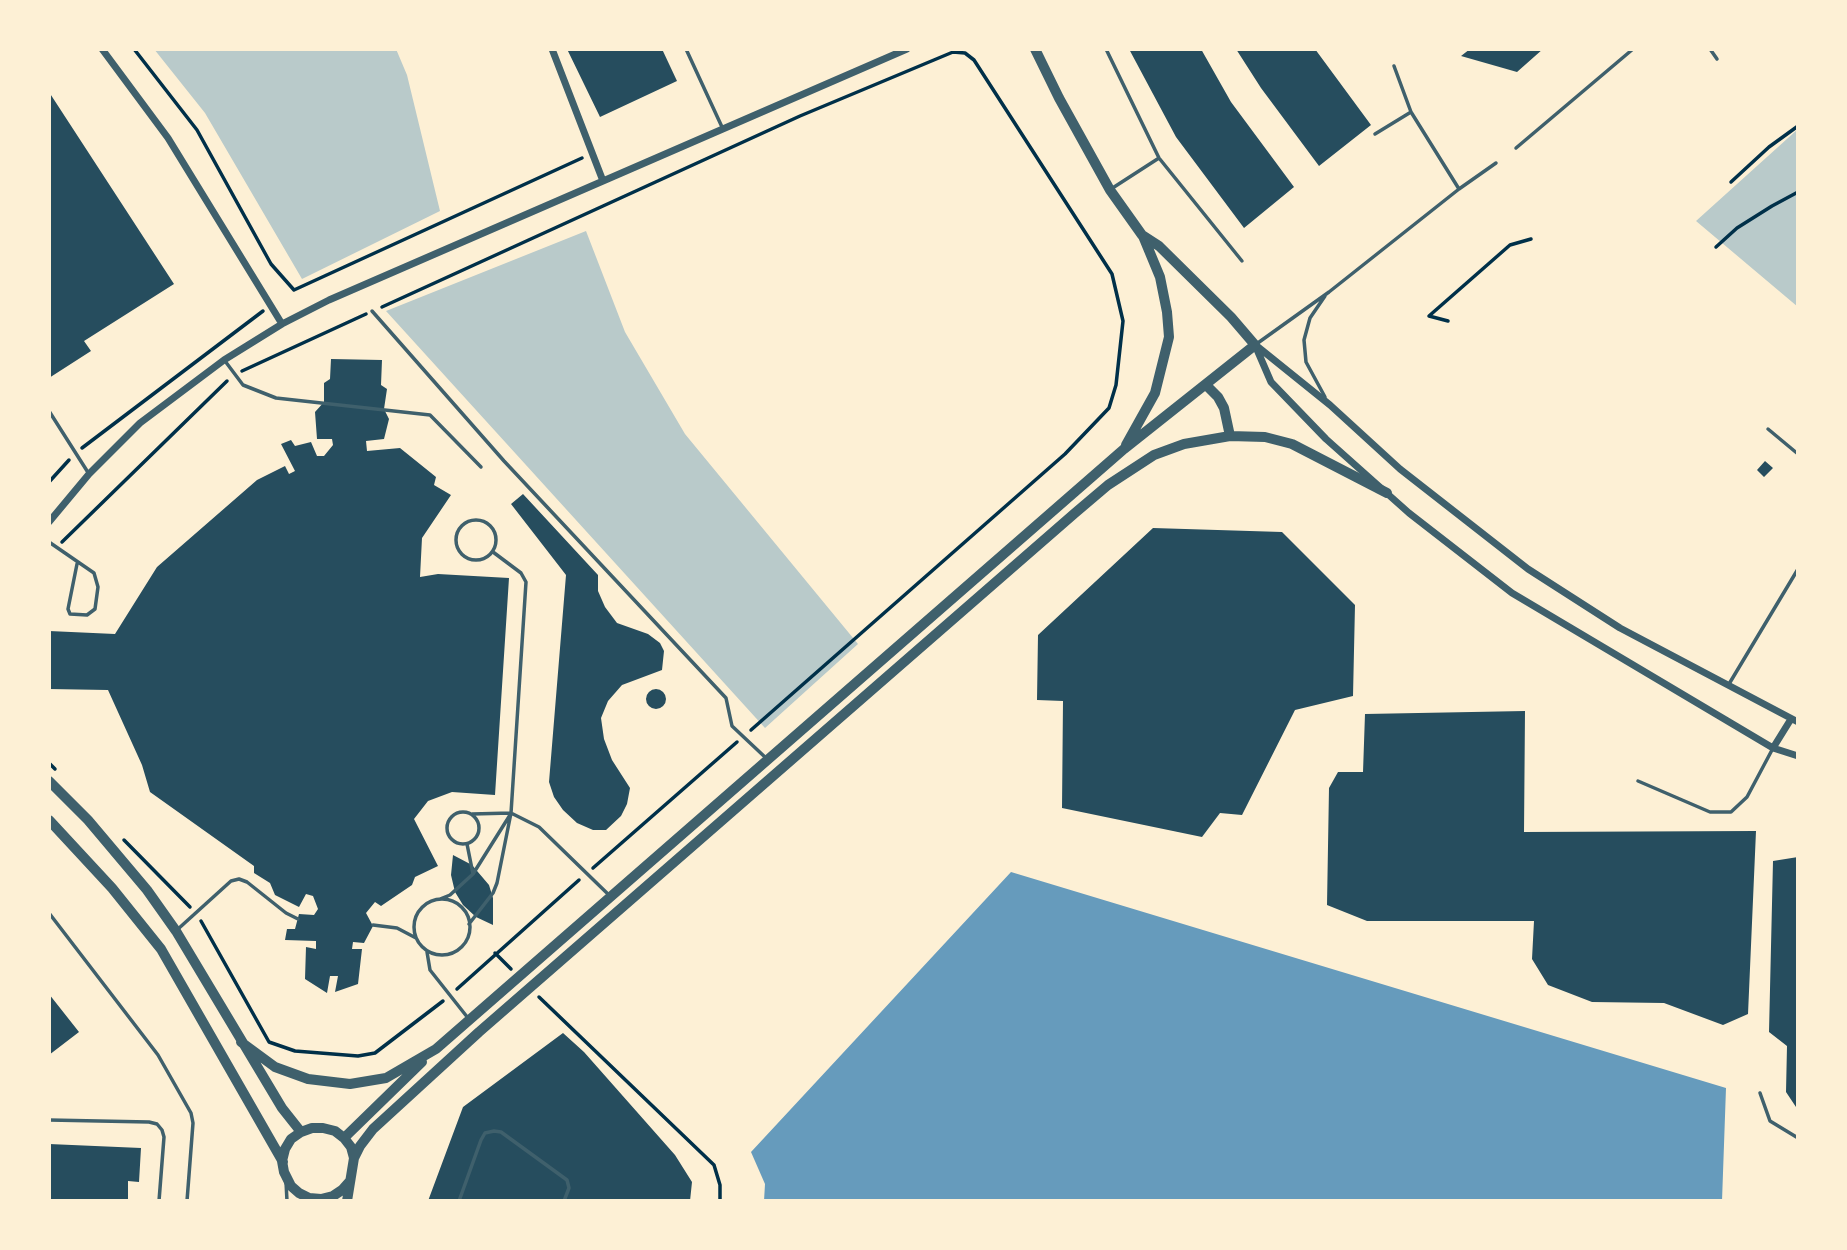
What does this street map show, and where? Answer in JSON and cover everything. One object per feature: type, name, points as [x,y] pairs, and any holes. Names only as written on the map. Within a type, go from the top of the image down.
[{"type":"street","points":[[102,49],[169,138],[282,324]]},
{"type":"street","points":[[552,49],[603,181]]},
{"type":"street","points":[[49,522],[89,474],[140,423],[224,359],[282,324],[329,300],[907,49]]},
{"type":"street","points":[[1035,49],[1059,99],[1110,190],[1142,235],[1160,277],[1169,337],[1155,393],[1124,449]]},
{"type":"street","points":[[1142,235],[1159,246],[1231,317],[1255,345],[1330,405],[1400,469],[1528,569],[1620,628],[1794,721],[1773,748]]},
{"type":"street","points":[[344,1138],[436,1049],[1124,449],[1255,345]]},
{"type":"street","points":[[1255,345],[1271,382],[1326,439],[1387,493],[1512,593],[1773,748],[1798,756]]},
{"type":"street","points":[[1206,385],[1224,408],[1230,436]]},
{"type":"street","points":[[354,1158],[373,1129],[529,988],[1108,485],[1154,455],[1184,444],[1230,436],[1265,437],[1292,444],[1387,493]]},
{"type":"street","points":[[49,781],[105,840],[147,890],[176,931],[282,1108],[301,1132]]},
{"type":"street","points":[[49,820],[113,888],[162,948],[283,1162],[286,1178],[301,1197],[321,1199],[333,1196],[350,1181]]},
{"type":"street","points":[[241,1042],[275,1067],[308,1079],[350,1084],[386,1078],[436,1049]]},
{"type":"street","points":[[283,1162],[285,1149],[291,1139],[301,1132],[312,1128],[335,1131],[351,1147],[354,1158],[347,1201]]},
{"type":"lane","points":[[686,49],[722,129]]},
{"type":"lane","points":[[1106,49],[1159,158],[1241,261]]},
{"type":"lane","points":[[1516,148],[1633,49]]},
{"type":"lane","points":[[1710,49],[1717,59]]},
{"type":"lane","points":[[1394,66],[1411,112],[1459,189]]},
{"type":"lane","points":[[1375,134],[1411,112]]},
{"type":"lane","points":[[1110,190],[1159,158]]},
{"type":"lane","points":[[1255,345],[1329,292],[1496,163]]},
{"type":"lane","points":[[1329,292],[1310,318],[1304,351],[1311,374],[1330,405]]},
{"type":"lane","points":[[372,311],[504,461],[726,698],[732,726],[767,760]]},
{"type":"lane","points":[[224,359],[234,374],[251,389],[276,398],[430,415],[481,467]]},
{"type":"lane","points":[[49,411],[89,474]]},
{"type":"lane","points":[[1768,429],[1798,454]]},
{"type":"lane","points":[[471,520],[485,522],[495,531],[497,538],[493,552],[482,560],[467,559],[457,549],[459,528],[471,520]]},
{"type":"lane","points":[[49,542],[77,564],[94,573],[97,579],[95,609],[87,615],[69,614],[68,609],[77,564]]},
{"type":"lane","points":[[427,951],[442,955],[457,951],[466,940],[470,924],[493,893],[497,883],[511,813],[526,582],[521,573],[493,552]]},
{"type":"lane","points":[[1728,686],[1798,569]]},
{"type":"lane","points":[[1638,781],[1710,812],[1731,812],[1747,797],[1773,748]]},
{"type":"lane","points":[[467,844],[452,840],[448,835],[447,825],[456,813],[511,813],[546,832],[611,896]]},
{"type":"lane","points":[[416,938],[414,921],[423,907],[450,895],[473,874],[511,813]]},
{"type":"lane","points":[[467,844],[479,833],[479,822],[472,814]]},
{"type":"lane","points":[[467,844],[473,874]]},
{"type":"lane","points":[[176,931],[231,881],[239,878],[298,919]]},
{"type":"lane","points":[[430,902],[447,900],[455,903],[462,908],[470,924]]},
{"type":"lane","points":[[49,913],[158,1055],[191,1113],[193,1124],[187,1201]]},
{"type":"lane","points":[[373,925],[397,928],[416,938],[427,951],[430,970],[469,1020]]},
{"type":"lane","points":[[1760,1094],[1770,1121],[1798,1138]]},
{"type":"lane","points":[[49,1121],[157,1124],[163,1137],[159,1201]]},
{"type":"lane","points":[[459,1201],[481,1140],[485,1133],[494,1131],[501,1132],[567,1180],[569,1188],[564,1201]]},
{"type":"lane","points":[[286,1178],[286,1201]]},
{"type":"path","points":[[134,49],[197,130],[271,264],[294,289],[593,153]]},
{"type":"path","points":[[55,548],[234,374],[826,105],[953,52],[965,53],[974,60],[1112,274],[1123,321],[1116,385],[1109,408],[1065,454],[495,953],[450,996],[375,1053],[358,1056],[295,1051],[269,1042],[196,913]]},
{"type":"path","points":[[1731,182],[1769,147],[1798,126]]},
{"type":"path","points":[[1716,247],[1737,228],[1798,192]]},
{"type":"path","points":[[1448,321],[1429,316],[1510,245],[1531,239]]},
{"type":"path","points":[[49,482],[75,453],[271,305]]},
{"type":"path","points":[[495,953],[519,977]]},
{"type":"path","points":[[529,988],[714,1165],[720,1185],[720,1201]]},
{"type":"shaded area","points":[[154,49],[396,49],[407,75],[440,211],[302,279],[205,113]]},
{"type":"shaded area","points":[[1798,129],[1798,307],[1696,221]]},
{"type":"shaded area","points":[[586,231],[625,332],[685,434],[858,644],[765,728],[386,311]]},
{"type":"water","points":[[1011,872],[1726,1088],[1722,1201],[764,1201],[765,1184],[751,1152]]},
{"type":"building","points":[[567,49],[662,49],[677,81],[600,117]]},
{"type":"building","points":[[1129,49],[1201,49],[1231,102],[1294,187],[1244,228],[1176,137]]},
{"type":"building","points":[[1236,49],[1315,49],[1371,125],[1319,166],[1261,88]]},
{"type":"building","points":[[1470,49],[1543,49],[1517,72],[1461,56]]},
{"type":"building","points":[[49,92],[174,284],[84,341],[91,351],[49,378]]},
{"type":"building","points":[[331,359],[382,360],[381,385],[387,389],[384,409],[389,419],[384,439],[366,441],[367,451],[400,448],[436,477],[434,485],[451,495],[422,538],[420,577],[438,574],[509,578],[495,795],[452,792],[428,801],[414,819],[438,866],[415,877],[412,885],[381,906],[375,902],[366,913],[373,926],[364,943],[353,942],[352,949],[362,949],[358,984],[335,992],[338,976],[330,976],[327,993],[305,979],[306,947],[316,949],[316,941],[285,940],[287,929],[295,929],[299,914],[314,915],[318,909],[313,896],[306,894],[299,907],[275,895],[270,883],[254,873],[254,866],[150,792],[142,765],[108,690],[49,689],[49,631],[115,634],[157,567],[257,480],[285,466],[289,474],[295,471],[281,444],[291,440],[295,446],[311,442],[317,456],[324,456],[333,445],[332,439],[317,439],[315,412],[324,402],[324,383],[330,379]]},
{"type":"building","points":[[1765,461],[1773,468],[1764,477],[1757,470]]},
{"type":"building","points":[[523,494],[598,575],[598,591],[605,607],[617,623],[648,634],[660,643],[664,651],[662,670],[622,685],[608,701],[601,718],[604,739],[612,760],[630,788],[621,816],[606,830],[593,830],[577,823],[554,797],[549,782],[566,575],[511,504]]},
{"type":"building","points":[[1153,528],[1282,532],[1355,605],[1353,696],[1295,710],[1242,815],[1220,813],[1202,837],[1062,808],[1063,701],[1037,700],[1038,635]]},
{"type":"building","points":[[656,689],[663,692],[666,699],[663,706],[656,709],[649,706],[646,699],[649,692]]},
{"type":"building","points":[[1525,711],[1524,832],[1756,831],[1748,1014],[1723,1025],[1664,1003],[1592,1002],[1548,985],[1532,959],[1534,921],[1367,921],[1327,905],[1329,788],[1338,772],[1363,772],[1365,714]]},
{"type":"building","points":[[453,855],[472,865],[489,885],[493,898],[493,925],[476,917],[463,905],[455,892],[451,875]]},
{"type":"building","points":[[1798,857],[1798,1110],[1786,1092],[1787,1046],[1769,1032],[1773,861]]},
{"type":"building","points":[[49,994],[79,1032],[49,1055]]},
{"type":"building","points":[[563,1033],[584,1052],[675,1155],[692,1182],[690,1201],[428,1201],[463,1107]]},
{"type":"building","points":[[49,1144],[141,1148],[139,1182],[128,1181],[128,1201],[49,1201]]}]
